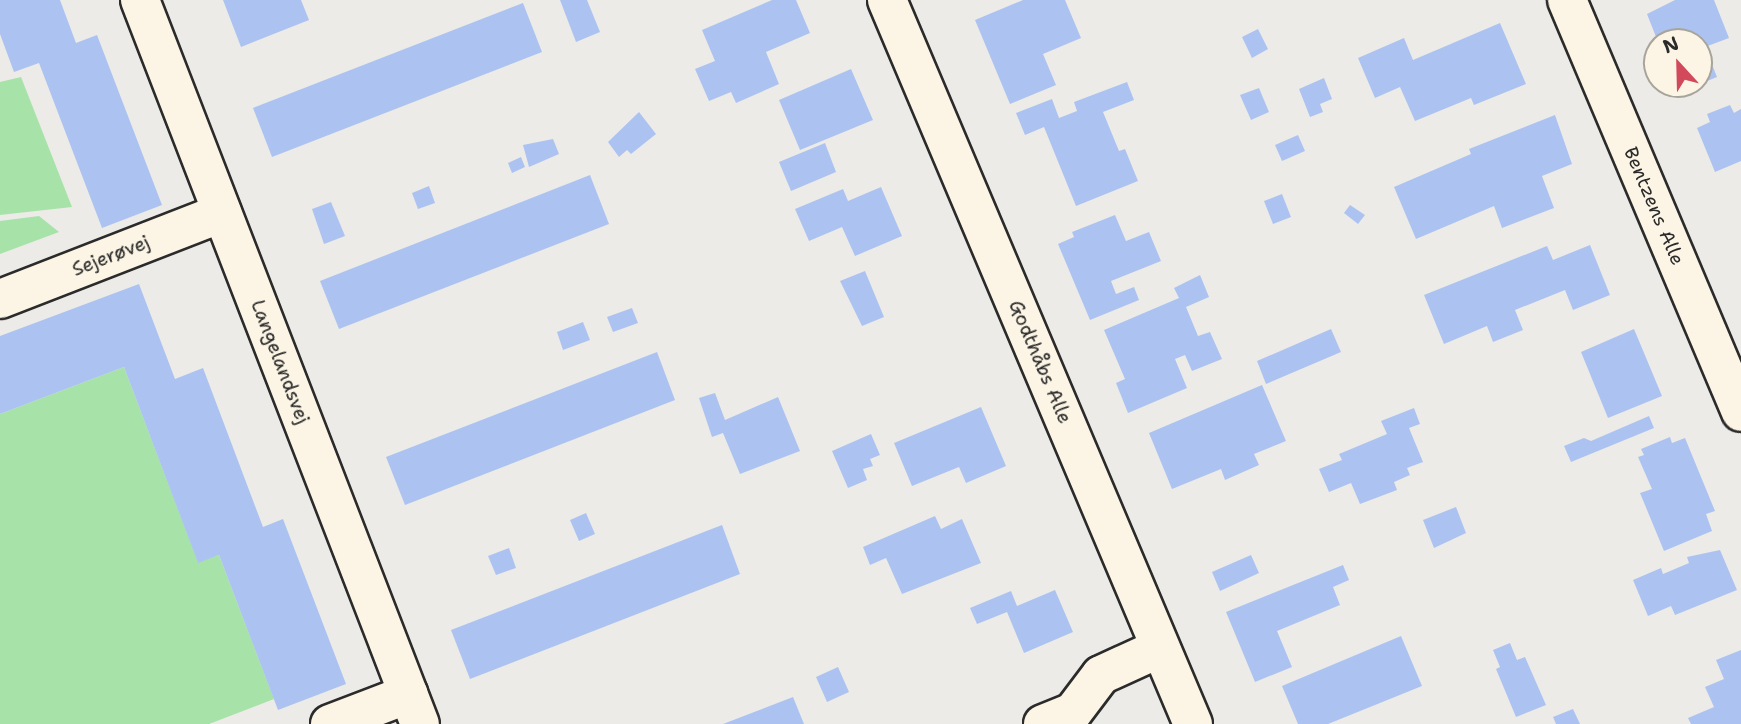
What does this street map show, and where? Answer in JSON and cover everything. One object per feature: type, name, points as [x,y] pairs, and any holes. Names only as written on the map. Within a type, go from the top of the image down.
[{"type":"street","name":"Langelandsvej","points":[[139,0],[414,709]]},
{"type":"street","name":"Godthåbs Alle","points":[[887,0],[1193,724]]},
{"type":"street","name":"Bentzens Alle","points":[[1567,0],[1741,412]]},
{"type":"street","name":"Sejerøvej","points":[[0,299],[222,213]]},
{"type":"street","points":[[1043,724],[1073,712],[1101,675],[1160,648]]},
{"type":"street","points":[[330,724],[414,709]]},
{"type":"green space","points":[[21,77],[72,207],[0,215],[0,82]]},
{"type":"green space","points":[[39,216],[59,232],[0,254],[0,221]]},
{"type":"green space","points":[[124,367],[198,562],[219,555],[274,699],[209,724],[0,724],[0,414]]},
{"type":"building","points":[[0,0],[60,0],[76,43],[97,35],[162,205],[102,228],[39,63],[14,72],[0,34]]},
{"type":"building","points":[[223,0],[301,0],[309,20],[241,47]]},
{"type":"building","points":[[560,0],[587,0],[600,32],[576,42]]},
{"type":"building","points":[[772,0],[796,0],[810,33],[766,52],[779,84],[736,103],[731,92],[709,101],[695,69],[715,61],[702,30]]},
{"type":"building","points":[[1023,0],[1065,0],[1081,38],[1043,54],[1056,85],[1010,104],[975,20]]},
{"type":"building","points":[[1675,0],[1714,0],[1729,38],[1713,44],[1713,28],[1652,28],[1647,14]]},
{"type":"building","points":[[523,3],[542,52],[272,157],[253,108]]},
{"type":"building","points":[[1500,23],[1526,84],[1474,105],[1471,98],[1415,121],[1400,87],[1375,98],[1358,58],[1404,38],[1413,60]]},
{"type":"building","points":[[1258,29],[1268,49],[1252,58],[1242,37]]},
{"type":"building","points":[[851,69],[873,120],[800,150],[779,100]]},
{"type":"building","points":[[1324,78],[1332,99],[1320,104],[1323,112],[1310,117],[1299,89]]},
{"type":"building","points":[[1127,82],[1134,100],[1103,112],[1119,151],[1125,149],[1138,181],[1076,206],[1044,127],[1025,135],[1016,113],[1052,99],[1059,118],[1077,111],[1074,102]]},
{"type":"building","points":[[1259,88],[1269,112],[1251,120],[1240,95]]},
{"type":"building","points":[[1730,105],[1734,113],[1741,109],[1741,161],[1715,172],[1697,128],[1710,122],[1707,114]]},
{"type":"building","points":[[639,112],[656,134],[631,154],[627,150],[619,157],[608,142]]},
{"type":"building","points":[[1555,115],[1572,164],[1542,176],[1554,208],[1502,228],[1494,206],[1416,239],[1394,187],[1471,154],[1469,149]]},
{"type":"building","points":[[1298,135],[1305,151],[1282,161],[1275,145]]},
{"type":"building","points":[[553,139],[559,154],[529,167],[523,145]]},
{"type":"building","points":[[825,143],[836,172],[791,191],[779,162]]},
{"type":"building","points":[[521,157],[525,167],[512,173],[508,163]]},
{"type":"building","points":[[590,175],[609,224],[339,329],[320,281]]},
{"type":"building","points":[[429,186],[435,203],[418,209],[412,193]]},
{"type":"building","points":[[881,187],[902,236],[855,256],[842,227],[809,241],[795,209],[843,189],[848,201]]},
{"type":"building","points":[[1282,194],[1291,217],[1273,224],[1264,201]]},
{"type":"building","points":[[331,202],[345,236],[324,244],[312,209]]},
{"type":"building","points":[[1350,205],[1365,215],[1358,224],[1344,213]]},
{"type":"building","points":[[1115,215],[1126,241],[1149,232],[1161,261],[1111,281],[1116,294],[1134,287],[1139,300],[1090,320],[1058,244],[1074,237],[1072,232]]},
{"type":"building","points":[[1590,245],[1610,295],[1573,310],[1565,290],[1515,310],[1523,330],[1493,342],[1487,326],[1444,344],[1424,295],[1547,246],[1553,260]]},
{"type":"building","points":[[865,271],[884,317],[862,326],[840,281]]},
{"type":"building","points":[[1200,275],[1209,297],[1186,307],[1198,336],[1210,332],[1222,359],[1192,371],[1185,355],[1175,359],[1187,388],[1128,413],[1116,383],[1125,379],[1104,330],[1179,298],[1174,288]]},
{"type":"building","points":[[139,284],[175,379],[203,368],[263,527],[283,519],[346,684],[278,710],[219,555],[198,563],[124,367],[0,414],[0,336]]},
{"type":"building","points":[[632,308],[638,323],[613,332],[607,317]]},
{"type":"building","points":[[583,322],[590,340],[563,350],[557,332]]},
{"type":"building","points":[[1331,329],[1341,352],[1266,384],[1257,361]]},
{"type":"building","points":[[1634,329],[1662,396],[1608,418],[1581,352]]},
{"type":"building","points":[[657,352],[675,400],[405,505],[386,457]]},
{"type":"building","points":[[1262,385],[1286,441],[1254,454],[1259,465],[1225,480],[1221,469],[1172,489],[1149,433]]},
{"type":"building","points":[[715,393],[725,420],[778,397],[800,451],[740,474],[723,433],[712,437],[699,398]]},
{"type":"building","points":[[981,407],[1006,466],[966,483],[959,467],[912,486],[894,443]]},
{"type":"building","points":[[1414,408],[1420,424],[1409,428],[1423,462],[1407,468],[1410,475],[1394,482],[1397,490],[1360,504],[1351,483],[1329,492],[1319,469],[1342,460],[1339,454],[1387,434],[1381,421]]},
{"type":"building","points":[[1649,416],[1654,428],[1571,462],[1564,446],[1584,438],[1591,441]]},
{"type":"building","points":[[871,434],[880,455],[870,459],[873,466],[863,469],[867,480],[848,488],[832,451]]},
{"type":"building","points":[[1670,437],[1672,443],[1685,438],[1715,511],[1706,514],[1712,531],[1664,551],[1640,493],[1652,489],[1638,457],[1644,455],[1641,449]]},
{"type":"building","points":[[1456,507],[1466,533],[1434,548],[1423,520]]},
{"type":"building","points":[[586,513],[595,534],[579,541],[570,520]]},
{"type":"building","points":[[935,516],[941,529],[962,519],[981,563],[902,594],[886,558],[870,565],[863,547]]},
{"type":"building","points":[[722,525],[740,574],[470,679],[451,630]]},
{"type":"building","points":[[509,548],[516,568],[496,575],[488,556]]},
{"type":"building","points":[[1720,550],[1737,590],[1675,615],[1671,606],[1648,616],[1633,580],[1661,568],[1663,574],[1689,563],[1687,557]]},
{"type":"building","points":[[1251,555],[1259,573],[1220,591],[1212,572]]},
{"type":"building","points":[[1343,565],[1349,580],[1333,587],[1340,605],[1277,631],[1292,667],[1255,682],[1226,612]]},
{"type":"building","points":[[1055,590],[1073,632],[1024,653],[1007,612],[977,624],[970,608],[1011,591],[1017,606]]},
{"type":"building","points":[[1401,636],[1422,686],[1328,724],[1298,724],[1282,686]]},
{"type":"building","points":[[1510,643],[1517,660],[1525,657],[1546,705],[1516,717],[1496,669],[1500,667],[1493,650]]},
{"type":"building","points":[[1741,650],[1741,724],[1691,724],[1688,718],[1714,707],[1705,687],[1724,679],[1716,660]]},
{"type":"building","points":[[838,667],[849,692],[827,702],[816,677]]},
{"type":"building","points":[[793,697],[804,724],[723,724]]},
{"type":"building","points":[[1573,709],[1580,724],[1556,724],[1553,717]]}]
